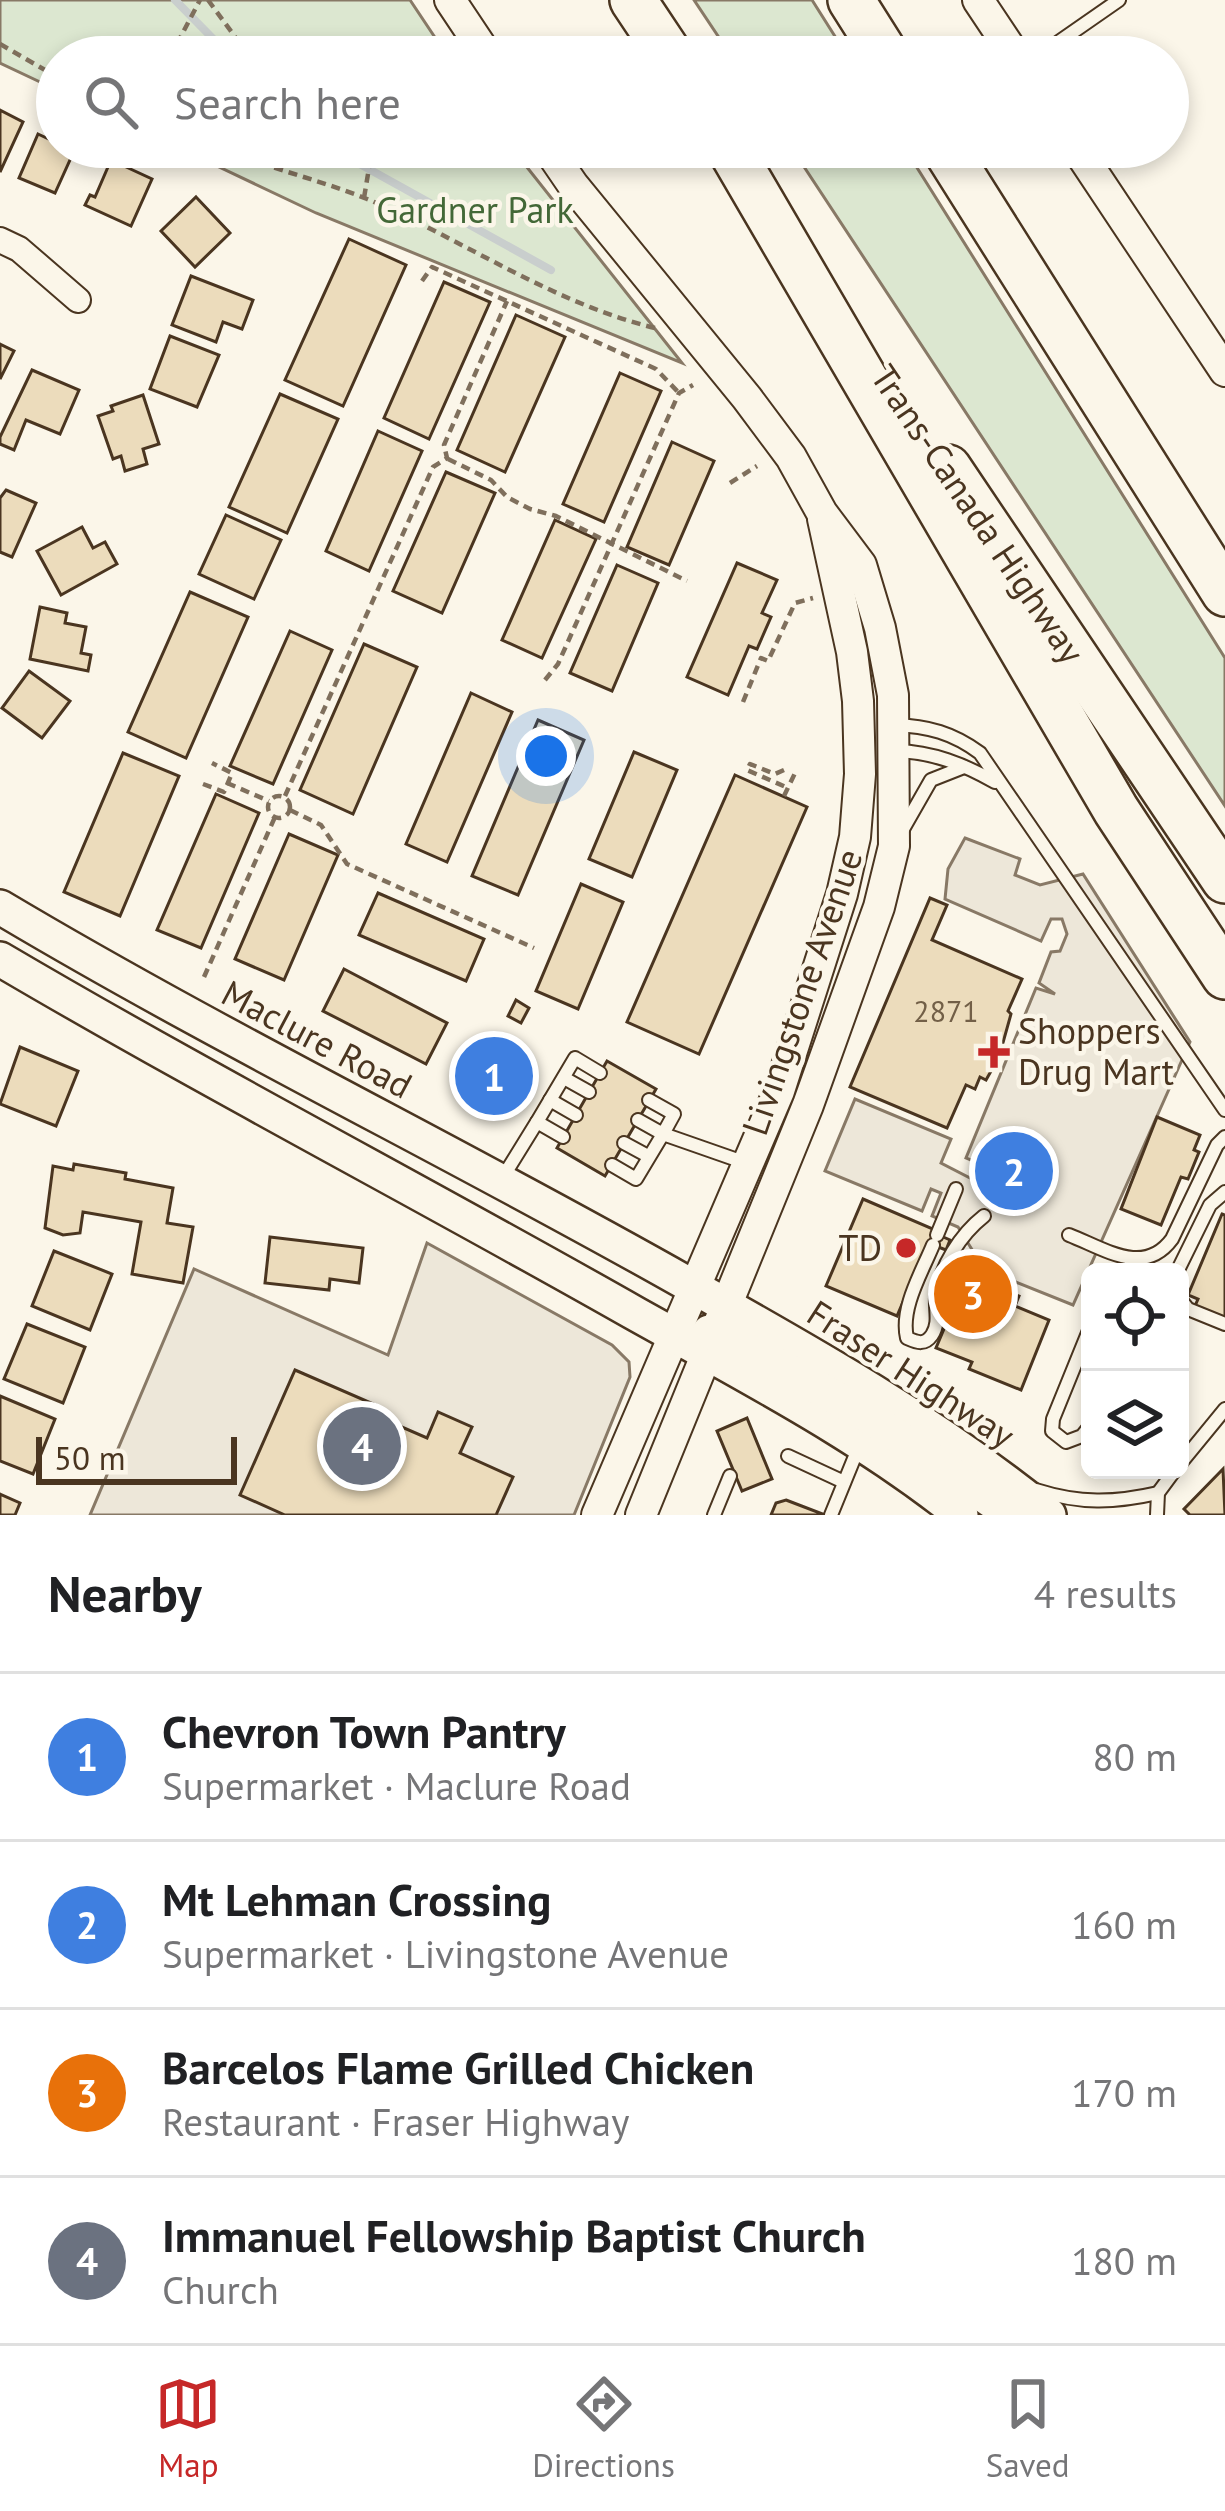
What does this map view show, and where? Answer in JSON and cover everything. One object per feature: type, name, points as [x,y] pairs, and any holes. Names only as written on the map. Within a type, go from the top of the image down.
[{"type":"highway","points":[[633,0],[657,36]]},
{"type":"highway","points":[[851,0],[874,36]]},
{"type":"highway","points":[[742,168],[1116,811],[1225,976]]},
{"type":"highway","name":"Trans-Canada Highway","points":[[744,168],[1225,880]]},
{"type":"highway","points":[[957,168],[1225,593]]},
{"type":"highway","points":[[1088,375],[1225,557]]},
{"type":"main road","name":"Maclure Road","points":[[0,907],[115,975],[502,1179],[693,1286],[716,1331]]},
{"type":"main road","points":[[0,959],[154,1050],[452,1209],[672,1334]]},
{"type":"main road","name":"Fraser Highway","points":[[672,1334],[716,1331],[869,1387],[1048,1515]]},
{"type":"main road","name":"Fraser Highway","points":[[716,1331],[860,1444],[961,1515]]},
{"type":"main road","points":[[716,1331],[871,1418],[1012,1515]]},
{"type":"street","points":[[450,0],[474,36]]},
{"type":"street","points":[[978,0],[1002,36]]},
{"type":"street","name":"Livingstone Avenue","points":[[562,168],[791,457],[822,513],[861,565],[880,628],[895,738],[894,845],[879,907],[846,1001],[640,1515]]},
{"type":"street","points":[[1090,168],[1225,371]]},
{"type":"street","points":[[0,240],[19,249],[78,300]]},
{"type":"street","name":"Livingstone Avenue","points":[[597,1515],[778,1090],[842,894],[855,837],[859,739],[853,652],[822,513]]},
{"type":"street","points":[[859,739],[895,738]]},
{"type":"lane","points":[[1067,36],[1119,0]]},
{"type":"lane","points":[[895,738],[926,726],[960,738],[980,753],[1225,1109]]},
{"type":"lane","points":[[895,738],[1001,786]]},
{"type":"lane","points":[[894,845],[931,780],[964,767]]},
{"type":"lane","points":[[502,1179],[575,1058],[600,1073]]},
{"type":"lane","points":[[564,1078],[589,1092]]},
{"type":"lane","points":[[550,1100],[576,1115]]},
{"type":"lane","points":[[612,1165],[636,1179],[663,1134],[674,1114],[649,1100]]},
{"type":"lane","points":[[638,1120],[663,1134],[747,1163]]},
{"type":"lane","points":[[537,1122],[563,1137]]},
{"type":"lane","points":[[1069,1234],[1129,1259],[1145,1261],[1162,1253],[1225,1137]]},
{"type":"lane","points":[[624,1143],[649,1156]]},
{"type":"lane","points":[[956,1189],[905,1327],[908,1338],[927,1341],[936,1330],[936,1294],[962,1233],[984,1216]]},
{"type":"lane","points":[[1181,1263],[1210,1205],[1225,1192]]},
{"type":"lane","points":[[1189,1309],[1225,1324]]},
{"type":"lane","points":[[1081,1350],[1052,1431],[1066,1442],[1081,1436]]},
{"type":"lane","points":[[1189,1453],[1225,1409]]},
{"type":"lane","points":[[831,1515],[860,1444]]},
{"type":"lane","points":[[788,1456],[844,1482]]},
{"type":"lane","points":[[714,1515],[730,1476]]},
{"type":"lane","points":[[1156,1515],[1158,1493],[1169,1479]]},
{"type":"lane","points":[[1001,1480],[1071,1501],[1114,1503],[1158,1493]]},
{"type":"path","points":[[181,36],[204,0],[233,36]]},
{"type":"path","points":[[0,44],[36,64]]},
{"type":"path","points":[[267,168],[364,198],[590,309],[699,339]]},
{"type":"path","points":[[364,198],[369,168]]},
{"type":"path","points":[[422,281],[431,267],[656,369],[679,393]]},
{"type":"path","points":[[447,458],[444,445],[507,301]]},
{"type":"path","points":[[544,680],[558,664],[679,393],[693,385]]},
{"type":"path","points":[[447,458],[491,480],[530,509],[556,516],[687,581]]},
{"type":"path","points":[[447,458],[433,467],[285,796],[290,810],[321,824],[347,865],[534,948]]},
{"type":"path","points":[[730,483],[757,466]]},
{"type":"path","points":[[743,702],[761,658],[768,661],[794,603],[819,596]]},
{"type":"path","points":[[203,784],[224,792],[232,772],[212,763]]},
{"type":"path","points":[[784,770],[776,774],[750,764],[747,770],[788,788]]},
{"type":"path","points":[[784,796],[796,771]]},
{"type":"path","points":[[227,783],[269,801]]},
{"type":"path","points":[[269,801],[285,796]]},
{"type":"path","points":[[269,801],[269,812],[275,817],[284,817],[290,810]]},
{"type":"path","points":[[204,976],[275,817]]},
{"type":"green space","points":[[0,0],[410,0],[434,36],[36,36],[36,80],[0,63]]},
{"type":"green space","points":[[694,0],[812,0],[835,36],[718,36]]},
{"type":"green space","name":"Gardner Park","points":[[221,168],[528,168],[682,363],[316,213]]},
{"type":"green space","points":[[805,168],[917,168],[1225,658],[1225,806]]},
{"type":"shaded area","points":[[965,838],[1020,859],[1015,875],[1040,885],[1083,874],[1190,1042],[1092,1263],[1081,1263],[1081,1287],[1073,1305],[981,1268],[984,1258],[976,1256],[958,1227],[932,1216],[941,1193],[931,1189],[922,1211],[825,1171],[855,1099],[951,1139],[941,1163],[974,1180],[983,1165],[966,1158],[1036,988],[1055,994],[1039,983],[1051,952],[1060,951],[1067,934],[1062,919],[1051,919],[1041,941],[945,899],[948,869]]},
{"type":"shaded area","points":[[427,1243],[612,1345],[629,1362],[630,1377],[574,1515],[90,1515],[194,1269],[388,1355]]},
{"type":"building","points":[[0,110],[23,122],[0,172]]},
{"type":"building","points":[[36,139],[36,168],[66,168],[55,193],[19,178]]},
{"type":"building","points":[[108,168],[128,168],[152,179],[131,226],[85,205],[90,195],[95,197]]},
{"type":"building","points":[[196,197],[230,233],[195,267],[161,231]]},
{"type":"building","points":[[349,239],[406,265],[343,406],[285,380]]},
{"type":"building","points":[[191,276],[253,300],[242,329],[223,322],[216,342],[172,325]]},
{"type":"building","points":[[444,282],[490,302],[429,439],[384,418]]},
{"type":"building","points":[[516,315],[565,337],[505,472],[457,450]]},
{"type":"building","points":[[170,336],[219,355],[197,407],[150,389]]},
{"type":"building","points":[[0,344],[14,351],[0,379]]},
{"type":"building","points":[[32,370],[79,390],[60,434],[26,420],[14,450],[0,444],[0,437]]},
{"type":"building","points":[[620,373],[661,391],[604,522],[563,504]]},
{"type":"building","points":[[280,394],[338,419],[287,533],[229,507]]},
{"type":"building","points":[[143,395],[159,444],[143,449],[147,464],[125,471],[121,456],[113,459],[98,416]]},
{"type":"building","points":[[378,431],[422,451],[369,571],[326,551]]},
{"type":"building","points":[[672,442],[714,461],[669,565],[627,547]]},
{"type":"building","points":[[446,472],[495,493],[442,613],[393,591]]},
{"type":"building","points":[[6,490],[36,503],[12,557],[0,552],[0,498]]},
{"type":"building","points":[[226,515],[281,540],[254,599],[199,574]]},
{"type":"building","points":[[555,520],[596,539],[542,658],[502,640]]},
{"type":"building","points":[[82,527],[93,548],[105,542],[117,564],[61,595],[37,551]]},
{"type":"building","points":[[737,563],[777,580],[762,613],[771,617],[757,649],[749,646],[728,695],[687,677]]},
{"type":"building","points":[[617,565],[658,583],[612,691],[570,673]]},
{"type":"building","points":[[190,592],[248,617],[186,758],[128,732]]},
{"type":"building","points":[[40,607],[67,613],[65,623],[86,627],[81,653],[91,655],[88,671],[30,659]]},
{"type":"building","points":[[290,631],[332,650],[273,784],[230,766]]},
{"type":"building","points":[[364,644],[417,667],[353,814],[300,790]]},
{"type":"building","points":[[29,671],[70,701],[42,738],[2,708]]},
{"type":"building","points":[[471,693],[512,712],[447,862],[406,844]]},
{"type":"building","points":[[538,720],[584,740],[518,895],[472,876]]},
{"type":"building","points":[[634,752],[677,770],[632,877],[589,859]]},
{"type":"building","points":[[123,753],[179,776],[120,916],[64,892]]},
{"type":"building","points":[[735,775],[807,807],[699,1054],[627,1022]]},
{"type":"building","points":[[216,794],[259,813],[201,948],[157,930]]},
{"type":"building","points":[[289,834],[338,855],[284,980],[235,959]]},
{"type":"building","points":[[581,884],[623,902],[578,1009],[536,991]]},
{"type":"building","points":[[378,893],[484,939],[466,981],[359,935]]},
{"type":"building","points":[[930,898],[947,905],[932,940],[1022,979],[1008,1011],[999,1057],[986,1080],[980,1077],[975,1089],[966,1085],[947,1128],[850,1087]]},
{"type":"building","points":[[344,969],[447,1023],[426,1064],[323,1011]]},
{"type":"building","points":[[516,1000],[529,1008],[521,1023],[508,1016]]},
{"type":"building","points":[[494,1035],[529,1055],[493,1117],[458,1096]]},
{"type":"building","points":[[20,1047],[78,1071],[56,1126],[0,1104]]},
{"type":"building","points":[[607,1061],[656,1089],[605,1176],[557,1148]]},
{"type":"building","points":[[1157,1117],[1200,1135],[1188,1179],[1181,1177],[1161,1225],[1121,1209]]},
{"type":"building","points":[[74,1164],[173,1188],[167,1223],[193,1227],[183,1283],[132,1274],[141,1222],[83,1212],[80,1233],[63,1235],[45,1228],[53,1166],[73,1170]]},
{"type":"building","points":[[863,1199],[950,1240],[946,1250],[928,1243],[897,1316],[826,1286]]},
{"type":"building","points":[[1225,1215],[1225,1318],[1195,1306],[1198,1299],[1189,1293]]},
{"type":"building","points":[[270,1237],[363,1248],[359,1283],[330,1279],[329,1290],[265,1283]]},
{"type":"building","points":[[54,1251],[112,1274],[90,1330],[32,1306]]},
{"type":"building","points":[[951,1269],[1019,1296],[1015,1306],[1049,1320],[1021,1390],[969,1369],[972,1362],[936,1348],[954,1305],[939,1299]]},
{"type":"building","points":[[27,1324],[85,1347],[63,1403],[4,1379]]},
{"type":"building","points":[[295,1370],[378,1406],[374,1415],[427,1438],[438,1412],[472,1427],[460,1453],[513,1477],[496,1515],[285,1515],[240,1495]]},
{"type":"building","points":[[0,1396],[55,1419],[33,1474],[0,1461]]},
{"type":"building","points":[[747,1418],[772,1479],[742,1491],[717,1431]]},
{"type":"building","points":[[1223,1469],[1225,1515],[1190,1515],[1184,1509]]},
{"type":"building","points":[[0,1494],[20,1503],[15,1515],[0,1515]]},
{"type":"building","points":[[786,1500],[825,1515],[771,1515],[776,1503]]},
{"type":"waterway","points":[[175,0],[210,36]]},
{"type":"waterway","points":[[367,168],[551,270]]},
{"type":"place","name":"Shoppers Drug Mart","points":[[994,1052]]},
{"type":"place","name":"Chevron Town Pantry","points":[[494,1076]]},
{"type":"place","name":"Mt Lehman Crossing","points":[[1014,1171]]},
{"type":"place","name":"TD","points":[[906,1248]]},
{"type":"place","name":"Barcelos Flame Grilled Chicken","points":[[973,1294]]},
{"type":"place","name":"Immanuel Fellowship Baptist Church","points":[[362,1446]]}]
